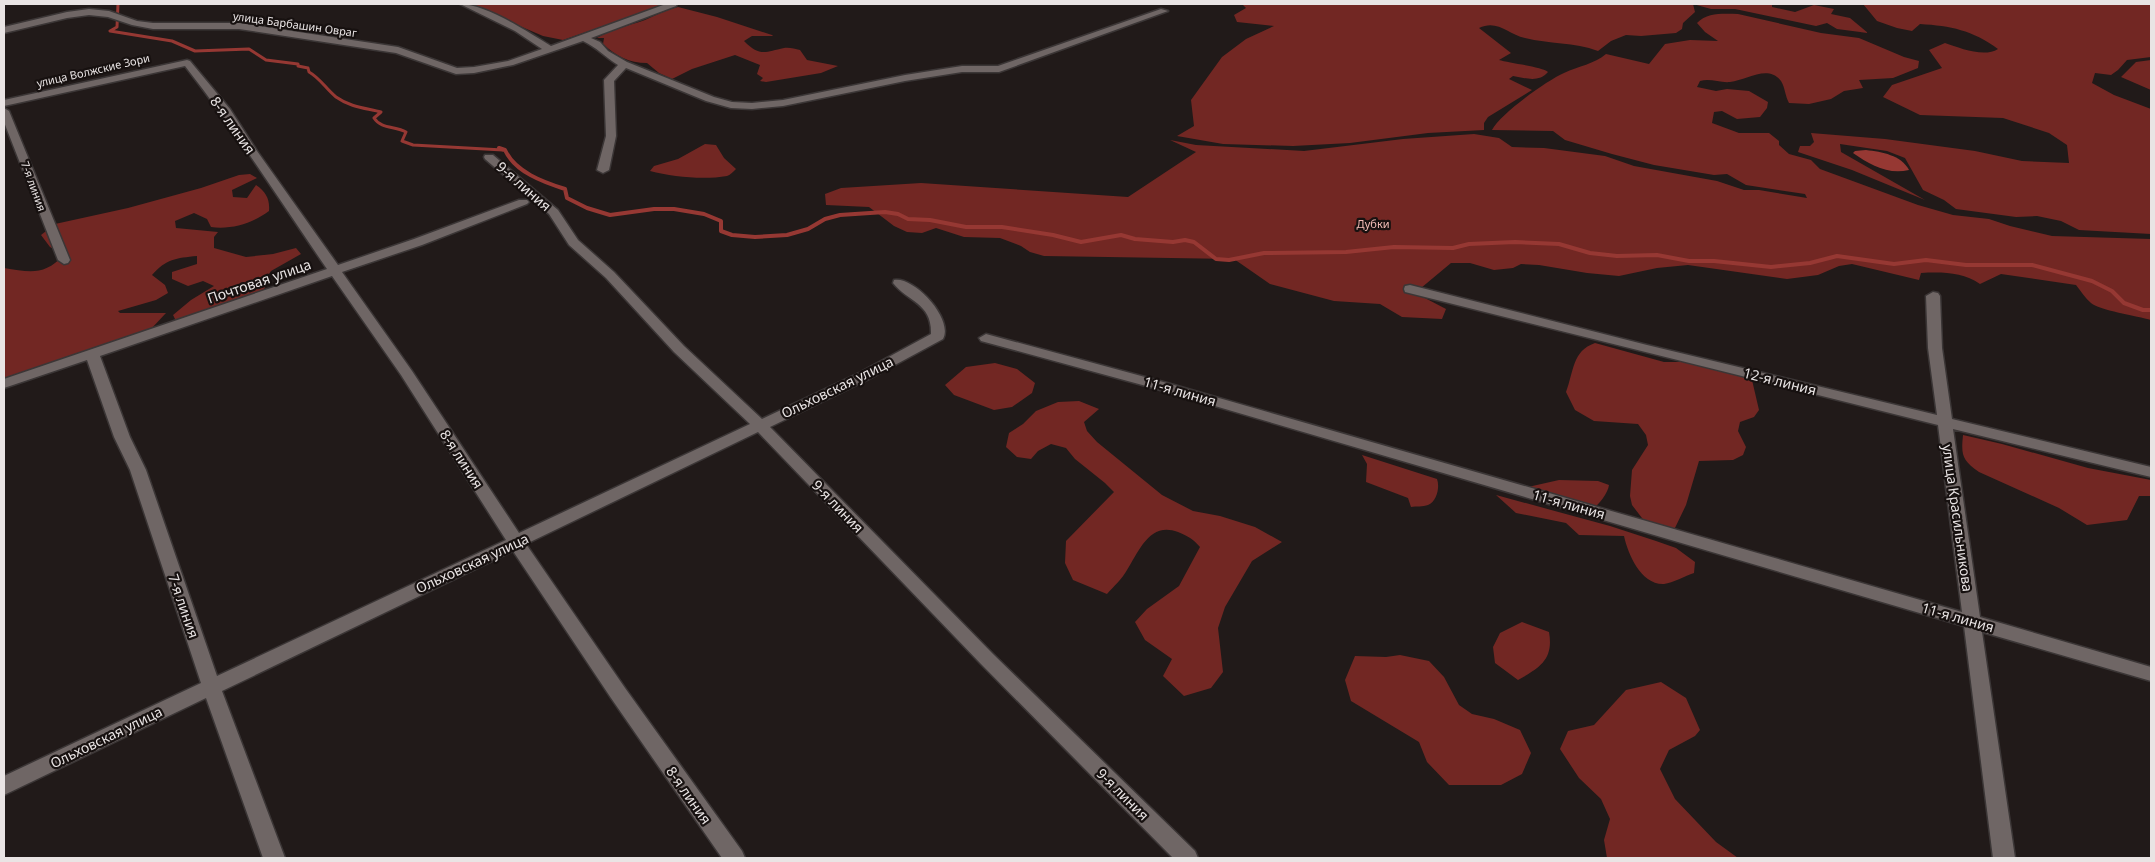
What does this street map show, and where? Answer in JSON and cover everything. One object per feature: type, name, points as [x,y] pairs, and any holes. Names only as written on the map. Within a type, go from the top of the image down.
[{"type":"street","points":[[464,4],[518,28],[549,49]]},
{"type":"street","name":"улица Барбашин Овраг","points":[[4,30],[89,12],[153,26],[239,26],[398,50],[456,71],[474,70],[510,63],[673,4]]},
{"type":"street","points":[[583,38],[597,44],[604,53],[624,64],[710,99],[731,105],[752,106],[783,103],[905,78],[962,69],[999,69],[1164,11]]},
{"type":"street","name":"улица Волжские Зори","points":[[4,103],[187,63]]},
{"type":"street","name":"8-я линия","points":[[187,63],[226,111],[407,374],[516,542],[618,693],[734,858]]},
{"type":"street","points":[[603,170],[603,160],[610,146],[609,80],[624,64]]},
{"type":"street","name":"7-я линия","points":[[4,111],[64,260]]},
{"type":"street","name":"9-я линия","points":[[489,156],[554,212],[573,242],[610,275],[679,349],[760,425],[987,659],[1187,858]]},
{"type":"street","name":"Почтовая улица","points":[[4,384],[334,270],[523,202]]},
{"type":"street","name":"Ольховская улица","points":[[4,786],[864,376],[938,336],[939,328],[932,309],[898,283]]},
{"type":"street","name":"12-я линия","points":[[1410,289],[1644,349],[2151,472]]},
{"type":"street","name":"улица Красильникова","points":[[1933,296],[1935,348],[2004,858]]},
{"type":"street","name":"11-я линия","points":[[986,338],[1162,386],[2151,674]]},
{"type":"street","name":"7-я линия","points":[[92,354],[122,437],[138,470],[211,686],[274,858]]},
{"type":"green space","points":[[468,4],[667,4],[563,40],[543,36]]},
{"type":"green space","points":[[1242,4],[1693,4],[1695,12],[1683,23],[1682,29],[1676,33],[1641,36],[1626,35],[1611,41],[1598,51],[1580,46],[1525,38],[1497,26],[1491,25],[1479,28],[1511,53],[1499,60],[1540,68],[1548,72],[1536,79],[1513,76],[1509,79],[1532,90],[1488,117],[1484,123],[1484,130],[1428,133],[1350,143],[1293,146],[1223,144],[1177,136],[1194,126],[1191,100],[1222,57],[1246,39],[1274,26],[1237,22],[1234,15],[1246,8]]},
{"type":"green space","points":[[1693,4],[1772,4],[1772,7],[1795,12],[1814,5],[1834,9],[1831,14],[1850,18],[1868,33],[1837,29],[1827,23],[1816,26],[1735,9],[1711,9]]},
{"type":"green space","points":[[1863,4],[2151,4],[2151,57],[2127,60],[2111,75],[2095,73],[2092,83],[2114,95],[2151,109],[2151,234],[2079,230],[2061,221],[2037,216],[2016,217],[1956,209],[1944,200],[1923,190],[1905,158],[1887,151],[1840,144],[1841,152],[1925,200],[1852,170],[1798,152],[1800,146],[1810,146],[1814,142],[1811,133],[1885,139],[1975,151],[2022,161],[2069,163],[2067,145],[2049,133],[2003,118],[1920,115],[1883,97],[1892,85],[1942,68],[1929,50],[1945,43],[1986,53],[1998,49],[1970,33],[1942,26],[1920,24],[1912,31],[1897,28],[1877,21]]},
{"type":"green space","points":[[678,7],[717,17],[772,35],[752,36],[744,41],[759,51],[767,52],[792,48],[800,50],[807,60],[838,66],[821,73],[766,82],[760,81],[763,78],[757,74],[760,65],[735,55],[692,69],[672,79],[659,73],[647,63],[634,62],[618,55],[603,44],[604,38],[597,38]]},
{"type":"green space","name":"Дубки","points":[[1738,14],[1821,33],[1859,38],[1904,57],[1919,61],[1918,68],[1893,78],[1859,80],[1863,88],[1844,91],[1831,99],[1809,104],[1789,103],[1781,81],[1776,76],[1770,74],[1757,74],[1730,82],[1700,81],[1697,87],[1716,91],[1727,89],[1749,91],[1768,102],[1767,108],[1760,117],[1737,119],[1722,111],[1714,112],[1712,123],[1739,133],[1769,133],[1779,141],[1779,145],[1789,154],[1811,160],[1820,169],[1918,205],[1953,215],[1989,219],[2052,236],[2151,239],[2151,320],[2095,306],[2076,285],[2001,274],[1980,284],[1967,277],[1944,273],[1921,273],[1919,280],[1852,264],[1839,266],[1818,275],[1787,279],[1688,265],[1657,268],[1619,276],[1539,265],[1521,264],[1513,268],[1494,270],[1470,263],[1451,263],[1421,288],[1423,297],[1446,309],[1442,319],[1402,317],[1380,304],[1334,301],[1270,284],[1234,259],[1044,256],[1030,252],[1021,246],[1000,238],[964,237],[936,228],[922,233],[907,232],[894,226],[869,207],[826,205],[825,194],[841,188],[921,183],[1128,197],[1196,152],[1170,140],[1196,145],[1304,151],[1403,139],[1474,134],[1499,138],[1512,147],[1544,148],[1605,156],[1634,166],[1717,181],[1744,190],[1759,190],[1807,198],[1805,194],[1746,185],[1727,174],[1714,175],[1654,165],[1612,154],[1565,140],[1553,131],[1492,130],[1504,115],[1524,98],[1564,73],[1591,63],[1606,54],[1649,64],[1665,44],[1690,40],[1718,41],[1705,32],[1697,23],[1711,15]]},
{"type":"green space","points":[[2151,60],[2151,90],[2121,77],[2136,62]]},
{"type":"green space","points":[[705,144],[716,145],[724,158],[736,169],[727,176],[709,178],[668,175],[650,171],[654,166],[678,159]]},
{"type":"green space","points":[[250,174],[257,178],[232,190],[233,197],[247,198],[256,185],[265,193],[269,203],[269,211],[263,215],[242,225],[219,228],[211,227],[207,219],[194,213],[175,221],[176,228],[218,232],[214,237],[214,248],[246,257],[273,254],[296,248],[301,254],[271,271],[264,281],[265,288],[253,297],[177,323],[173,315],[191,300],[214,286],[203,281],[188,286],[172,279],[172,272],[197,264],[197,256],[172,260],[152,275],[165,285],[168,293],[156,300],[118,311],[120,313],[166,313],[151,329],[4,378],[4,268],[36,271],[57,262],[64,255],[50,247],[41,235],[55,224],[128,208],[201,188],[239,175]]},
{"type":"green space","points":[[1595,343],[1664,362],[1684,362],[1711,367],[1752,380],[1759,410],[1754,417],[1740,422],[1738,431],[1746,447],[1743,455],[1733,460],[1699,461],[1686,505],[1674,530],[1645,522],[1632,505],[1630,496],[1632,470],[1648,445],[1646,435],[1638,424],[1594,421],[1575,410],[1566,392],[1578,356],[1587,347]]},
{"type":"green space","points":[[995,363],[1017,369],[1035,383],[1032,393],[1012,407],[994,410],[954,395],[945,385],[966,367]]},
{"type":"green space","points":[[1079,401],[1099,409],[1084,422],[1087,431],[1097,442],[1162,495],[1193,511],[1220,516],[1255,527],[1282,542],[1252,561],[1225,607],[1218,628],[1223,672],[1211,688],[1184,696],[1163,676],[1172,659],[1145,640],[1135,622],[1147,609],[1179,586],[1200,547],[1190,538],[1178,532],[1160,531],[1146,540],[1123,576],[1107,594],[1073,580],[1065,563],[1066,541],[1114,492],[1075,459],[1066,448],[1051,444],[1038,451],[1031,459],[1017,457],[1006,447],[1009,433],[1023,424],[1036,411],[1058,402]]},
{"type":"green space","points":[[1963,435],[2088,468],[2151,480],[2151,496],[2139,496],[2127,520],[2087,525],[2059,508],[1979,472],[1969,464],[1964,456],[1962,448]]},
{"type":"green space","points":[[1362,455],[1437,479],[1438,490],[1436,497],[1428,505],[1411,507],[1408,498],[1366,482],[1367,464]]},
{"type":"green space","points":[[1559,480],[1598,481],[1609,485],[1603,498],[1592,509],[1528,487]]},
{"type":"green space","points":[[1496,495],[1610,526],[1676,548],[1695,562],[1694,573],[1668,583],[1656,583],[1642,574],[1637,567],[1632,559],[1624,536],[1579,535],[1566,523],[1516,513]]},
{"type":"green space","points":[[1522,622],[1549,632],[1550,642],[1547,656],[1543,662],[1518,680],[1495,663],[1493,647],[1500,633]]},
{"type":"green space","points":[[1400,655],[1429,661],[1444,677],[1459,705],[1472,714],[1494,719],[1520,730],[1531,753],[1522,774],[1501,785],[1449,785],[1427,762],[1419,742],[1351,701],[1345,680],[1355,656],[1386,657]]},
{"type":"green space","points":[[1661,682],[1686,698],[1700,730],[1695,736],[1669,750],[1660,769],[1675,799],[1716,842],[1738,858],[1607,858],[1604,840],[1610,819],[1601,799],[1579,778],[1560,749],[1568,731],[1594,725],[1626,690]]},
{"type":"shaded area","points":[[1866,150],[1885,153],[1896,158],[1906,165],[1909,170],[1894,171],[1880,168],[1853,153]]},
{"type":"waterway","points":[[118,4],[117,27],[110,31],[172,41],[195,51],[249,49],[266,60],[298,64],[298,66],[308,68],[309,72],[336,97],[358,107],[381,112],[374,118],[384,126],[406,132],[402,141],[413,145],[503,150]]},
{"type":"waterway","points":[[499,148],[505,150],[510,158],[530,175],[565,189],[567,198],[587,208],[610,215],[654,209],[674,209],[704,214],[721,221],[721,231],[732,235],[755,237],[787,235],[808,229],[825,219],[840,215],[885,212],[898,214],[908,219],[930,220],[966,227],[1002,227],[1053,235],[1081,242],[1121,235],[1135,239],[1173,242],[1185,240],[1194,242],[1216,259],[1229,260],[1264,253],[1346,252],[1394,247],[1453,248],[1469,244],[1515,242],[1559,244],[1590,253],[1617,256],[1657,255],[1689,261],[1714,261],[1771,267],[1810,263],[1837,256],[1894,264],[1926,260],[1966,265],[2032,265],[2092,281],[2112,291],[2124,303],[2143,310],[2151,310]]}]
